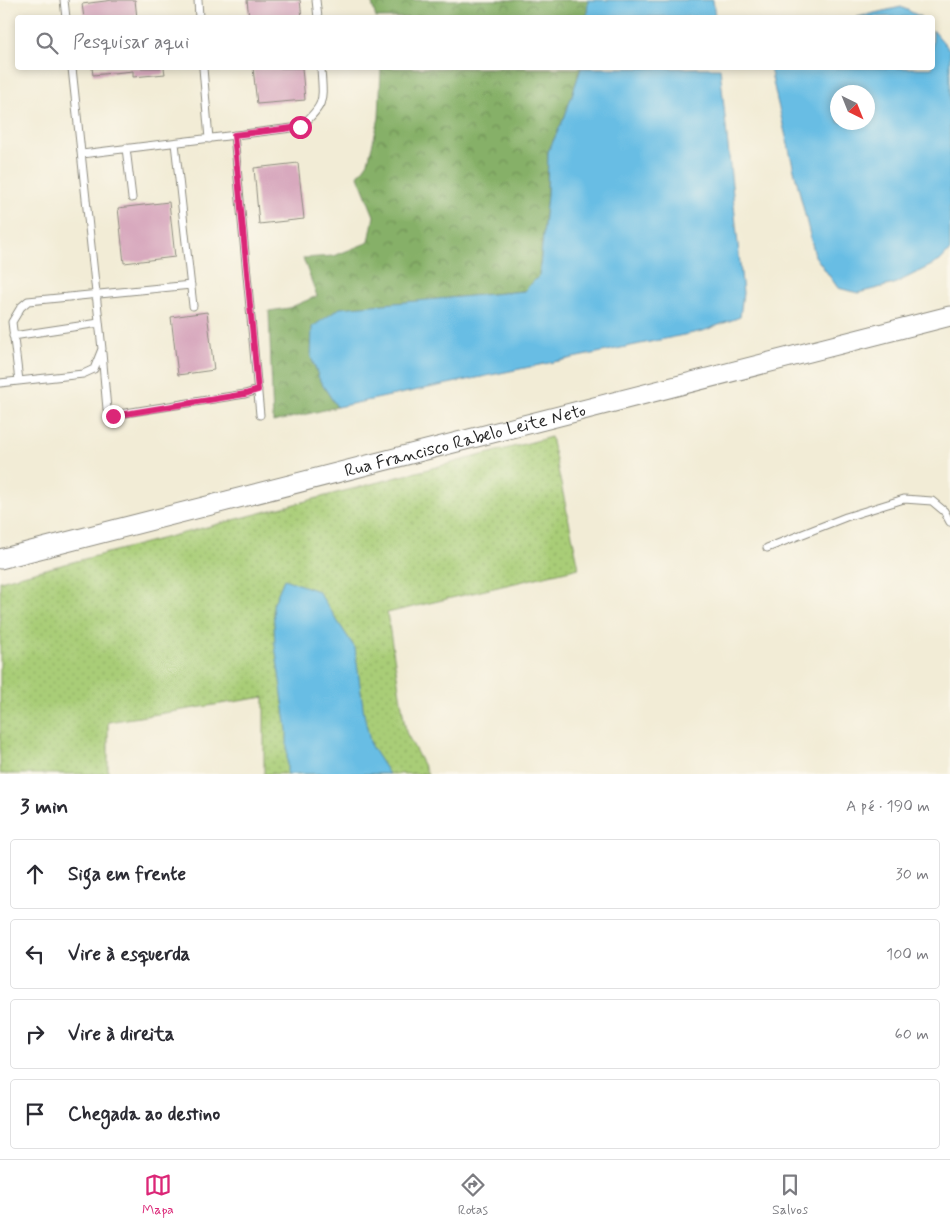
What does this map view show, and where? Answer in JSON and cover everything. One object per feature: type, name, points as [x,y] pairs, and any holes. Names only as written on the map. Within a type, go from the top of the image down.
[{"type":"street","name":"Rua Francisco Rabelo Leite Neto","points":[[0,559],[950,316]]},
{"type":"street","points":[[931,322],[950,325]]},
{"type":"lane","points":[[64,0],[66,15]]},
{"type":"lane","points":[[198,0],[199,15]]},
{"type":"lane","points":[[316,0],[318,15]]},
{"type":"lane","points":[[72,70],[108,409],[113,416],[245,394],[258,390]]},
{"type":"lane","points":[[203,70],[210,138]]},
{"type":"lane","points":[[82,154],[300,127],[316,112],[323,97],[321,70]]},
{"type":"lane","points":[[234,135],[260,415]]},
{"type":"lane","points":[[175,143],[193,306]]},
{"type":"lane","points":[[126,148],[132,198]]},
{"type":"lane","points":[[19,381],[12,322],[21,307],[28,301],[191,285]]},
{"type":"lane","points":[[13,336],[99,323]]},
{"type":"lane","points":[[0,383],[83,374],[94,368],[102,349]]},
{"type":"lane","points":[[767,548],[846,518],[904,499],[932,500],[944,511],[950,522]]},
{"type":"green space","points":[[371,0],[588,0],[587,15],[375,15]]},
{"type":"green space","points":[[381,70],[580,70],[565,116],[548,152],[547,195],[539,276],[524,291],[340,309],[320,381],[337,407],[273,422],[269,311],[289,308],[317,296],[303,258],[334,256],[369,242],[374,216],[358,176],[368,162],[379,118]]},
{"type":"green space","points":[[551,437],[579,568],[387,613],[406,732],[428,774],[264,774],[264,697],[108,722],[108,774],[0,774],[0,581]]},
{"type":"water","points":[[588,0],[713,0],[715,15],[587,15]]},
{"type":"water","points":[[901,7],[917,15],[866,15]]},
{"type":"water","points":[[935,32],[950,50],[950,250],[940,261],[894,284],[858,293],[838,288],[815,256],[770,70],[935,70]]},
{"type":"water","points":[[580,70],[720,70],[743,293],[740,317],[703,331],[337,407],[320,381],[311,357],[312,327],[340,308],[524,291],[539,276],[547,195],[548,152],[565,116]]},
{"type":"water","points":[[284,579],[318,591],[355,648],[364,714],[371,746],[389,774],[287,774],[287,730],[275,646],[273,605]]},
{"type":"building","points":[[113,0],[135,0],[137,15],[84,15],[82,4]]},
{"type":"building","points":[[247,0],[300,0],[302,15],[249,15]]},
{"type":"building","points":[[92,70],[164,70],[165,74],[133,77],[133,71],[93,75]]},
{"type":"building","points":[[253,70],[302,70],[305,100],[257,104]]},
{"type":"building","points":[[298,163],[304,219],[259,224],[254,168]]},
{"type":"building","points":[[169,202],[175,257],[124,263],[118,208]]},
{"type":"building","points":[[207,312],[214,370],[178,375],[171,317]]},
{"type":"route","points":[[113,416],[245,394],[258,390],[234,135],[300,127]]}]
